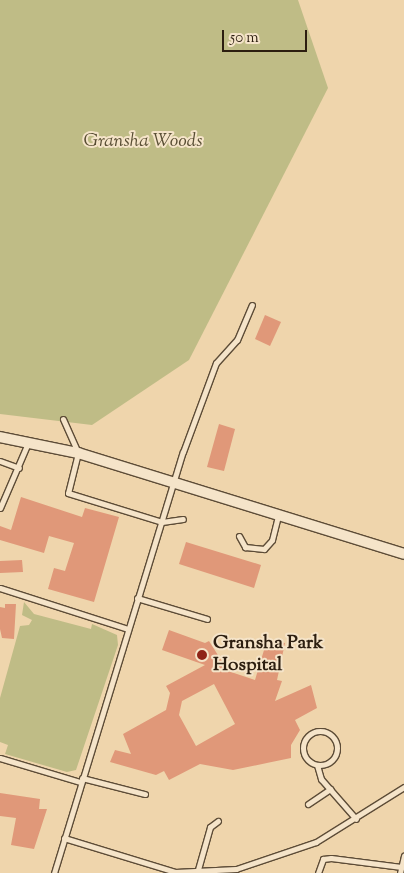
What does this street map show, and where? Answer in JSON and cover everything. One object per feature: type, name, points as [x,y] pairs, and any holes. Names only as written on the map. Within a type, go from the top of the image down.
[{"type":"street","points":[[0,438],[28,442],[78,454],[404,554]]},
{"type":"lane","points":[[54,873],[137,598],[209,378],[222,352],[237,340],[252,305]]},
{"type":"lane","points":[[63,419],[78,454],[68,493],[162,522],[183,519]]},
{"type":"lane","points":[[0,508],[19,468],[28,442]]},
{"type":"lane","points":[[0,462],[19,468]]},
{"type":"lane","points":[[239,536],[245,547],[264,549],[272,540],[278,516]]},
{"type":"lane","points":[[0,588],[128,629]]},
{"type":"lane","points":[[137,598],[207,619]]},
{"type":"lane","points":[[317,765],[328,763],[338,749],[335,738],[321,730],[310,733],[303,743],[304,754],[317,765],[330,790],[356,819]]},
{"type":"lane","points":[[0,758],[81,780],[145,794]]},
{"type":"lane","points":[[64,838],[175,872],[197,873],[280,858],[356,819],[404,788]]},
{"type":"lane","points":[[308,804],[330,790]]},
{"type":"lane","points":[[197,873],[210,827],[218,821]]},
{"type":"lane","points":[[318,873],[322,859],[331,858],[400,870],[404,854]]},
{"type":"green space","name":"Gransha Woods","points":[[0,0],[298,0],[328,88],[189,360],[92,425],[0,414]]},
{"type":"green space","points":[[24,602],[34,614],[91,629],[92,624],[117,635],[118,645],[76,770],[67,772],[5,754],[8,745],[0,742],[0,698],[20,626],[29,625],[32,620],[22,615]]},
{"type":"building","points":[[265,315],[281,322],[270,346],[255,339]]},
{"type":"building","points":[[219,424],[235,429],[224,471],[207,467]]},
{"type":"building","points":[[21,497],[82,517],[85,508],[119,517],[94,602],[48,589],[54,568],[65,571],[74,543],[49,536],[44,553],[0,540],[0,526],[11,530]]},
{"type":"building","points":[[186,542],[261,565],[254,588],[179,564]]},
{"type":"building","points":[[22,560],[23,572],[0,573],[0,561]]},
{"type":"building","points":[[5,604],[16,604],[14,639],[2,638],[0,607],[5,608]]},
{"type":"building","points":[[169,630],[205,643],[209,641],[228,671],[255,680],[267,640],[285,643],[277,680],[282,681],[275,701],[311,685],[317,708],[295,720],[300,730],[291,745],[291,758],[233,770],[200,764],[169,780],[164,771],[156,775],[110,762],[115,750],[131,754],[123,734],[166,710],[170,693],[166,686],[205,665],[162,650]],"holes":[[[214,684],[235,724],[196,746],[179,715],[182,701]]]},
{"type":"building","points":[[0,793],[40,799],[39,809],[47,809],[34,849],[11,845],[16,818],[0,816]]},
{"type":"place","name":"Gransha Park Hospital","points":[[202,655]]}]
